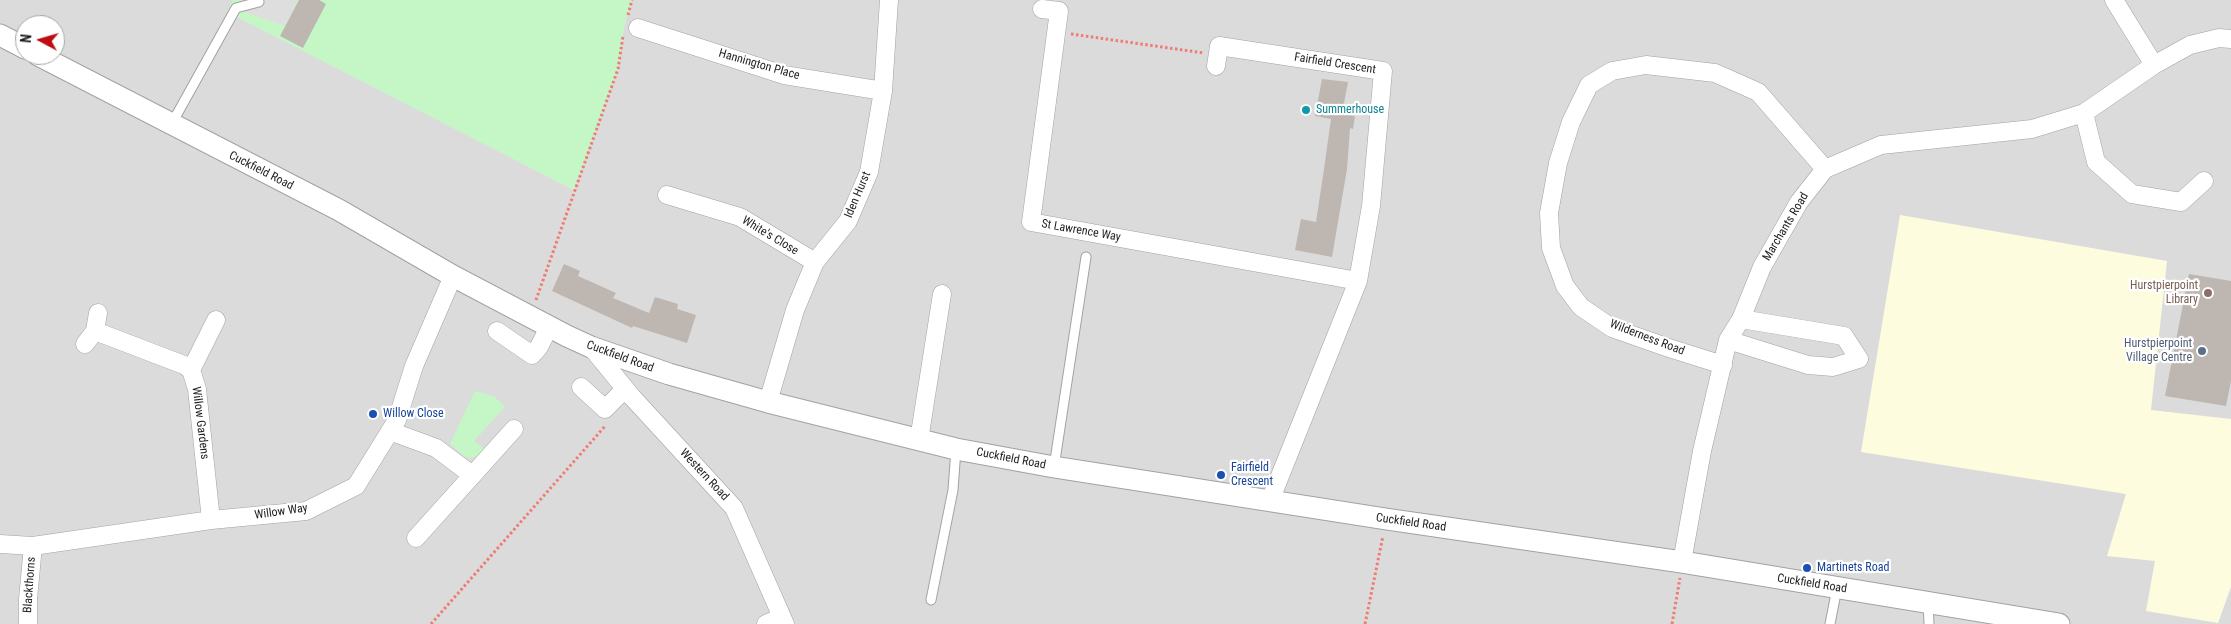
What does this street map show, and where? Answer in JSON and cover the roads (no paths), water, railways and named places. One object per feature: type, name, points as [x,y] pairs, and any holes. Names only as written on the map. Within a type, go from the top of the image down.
[{"type":"street","name":"Iden Hurst","points":[[768,402],[795,310],[815,262],[848,221],[869,172],[883,91],[889,0]]},
{"type":"street","points":[[2114,0],[2154,65]]},
{"type":"street","name":"St Lawrence Way","points":[[1042,9],[1059,11],[1031,222],[1358,281]]},
{"type":"street","name":"Hannington Place","points":[[630,24],[784,74],[883,91]]},
{"type":"street","points":[[0,35],[15,43]]},
{"type":"street","name":"Marchants Road","points":[[1682,562],[1702,452],[1728,340],[1741,319],[1762,267],[1799,202],[1826,169],[1881,145],[2032,129],[2084,114],[2154,65],[2190,45],[2219,38],[2231,39]]},
{"type":"street","name":"Fairfield Crescent","points":[[1217,61],[1219,46],[1383,71],[1370,206],[1358,281],[1270,501]]},
{"type":"street","name":"Cuckfield Road","points":[[57,65],[338,210],[453,276],[539,322],[591,347],[669,374],[768,402],[956,449],[1054,468],[1682,562],[1928,602],[2033,622],[2059,624]]},
{"type":"street","name":"Wilderness Road","points":[[1723,365],[1612,328],[1581,307],[1565,286],[1551,248],[1548,213],[1558,163],[1568,130],[1589,85],[1612,71],[1646,65],[1715,74],[1758,92],[1826,169]]},
{"type":"street","points":[[2084,114],[2096,162],[2132,194],[2181,202],[2204,181]]},
{"type":"street","name":"White's Close","points":[[667,195],[740,217],[815,262]]},
{"type":"street","name":"Willow Way","points":[[0,544],[33,546],[211,520],[306,511],[356,486],[397,420],[414,366],[453,276]]},
{"type":"street","points":[[919,440],[942,294]]},
{"type":"street","name":"Willow Gardens","points":[[98,312],[90,337],[184,365],[191,370],[197,389],[211,520]]},
{"type":"street","points":[[1728,340],[1808,365],[1833,368],[1859,360],[1844,336],[1741,319]]},
{"type":"street","points":[[191,370],[216,320]]},
{"type":"street","points":[[497,331],[532,355],[538,348],[539,322]]},
{"type":"street","name":"Western Road","points":[[591,347],[625,389],[734,508],[783,620]]},
{"type":"street","points":[[581,386],[605,409],[625,389]]},
{"type":"street","points":[[416,538],[514,429]]},
{"type":"street","points":[[390,431],[436,448],[472,475]]},
{"type":"street","name":"Blackthorns","points":[[28,624],[28,599],[33,546]]},
{"type":"street","points":[[766,624],[783,620]]},
{"type":"lane","points":[[171,125],[236,8],[259,2]]},
{"type":"lane","points":[[1054,468],[1086,257]]},
{"type":"lane","points":[[931,600],[953,490],[956,449]]},
{"type":"lane","points":[[1830,624],[1837,588]]},
{"type":"lane","points":[[1928,602],[1929,624]]},
{"type":"place","name":"Summerhouse","points":[[1306,110]]},
{"type":"place","name":"Hurstpierpoint Library","points":[[2208,293]]},
{"type":"place","name":"Hurstpierpoint Village Centre","points":[[2202,351]]},
{"type":"place","name":"Willow Close","points":[[373,414]]},
{"type":"place","name":"Fairfield Crescent","points":[[1221,475]]},
{"type":"place","name":"Martinets Road","points":[[1807,568]]}]
